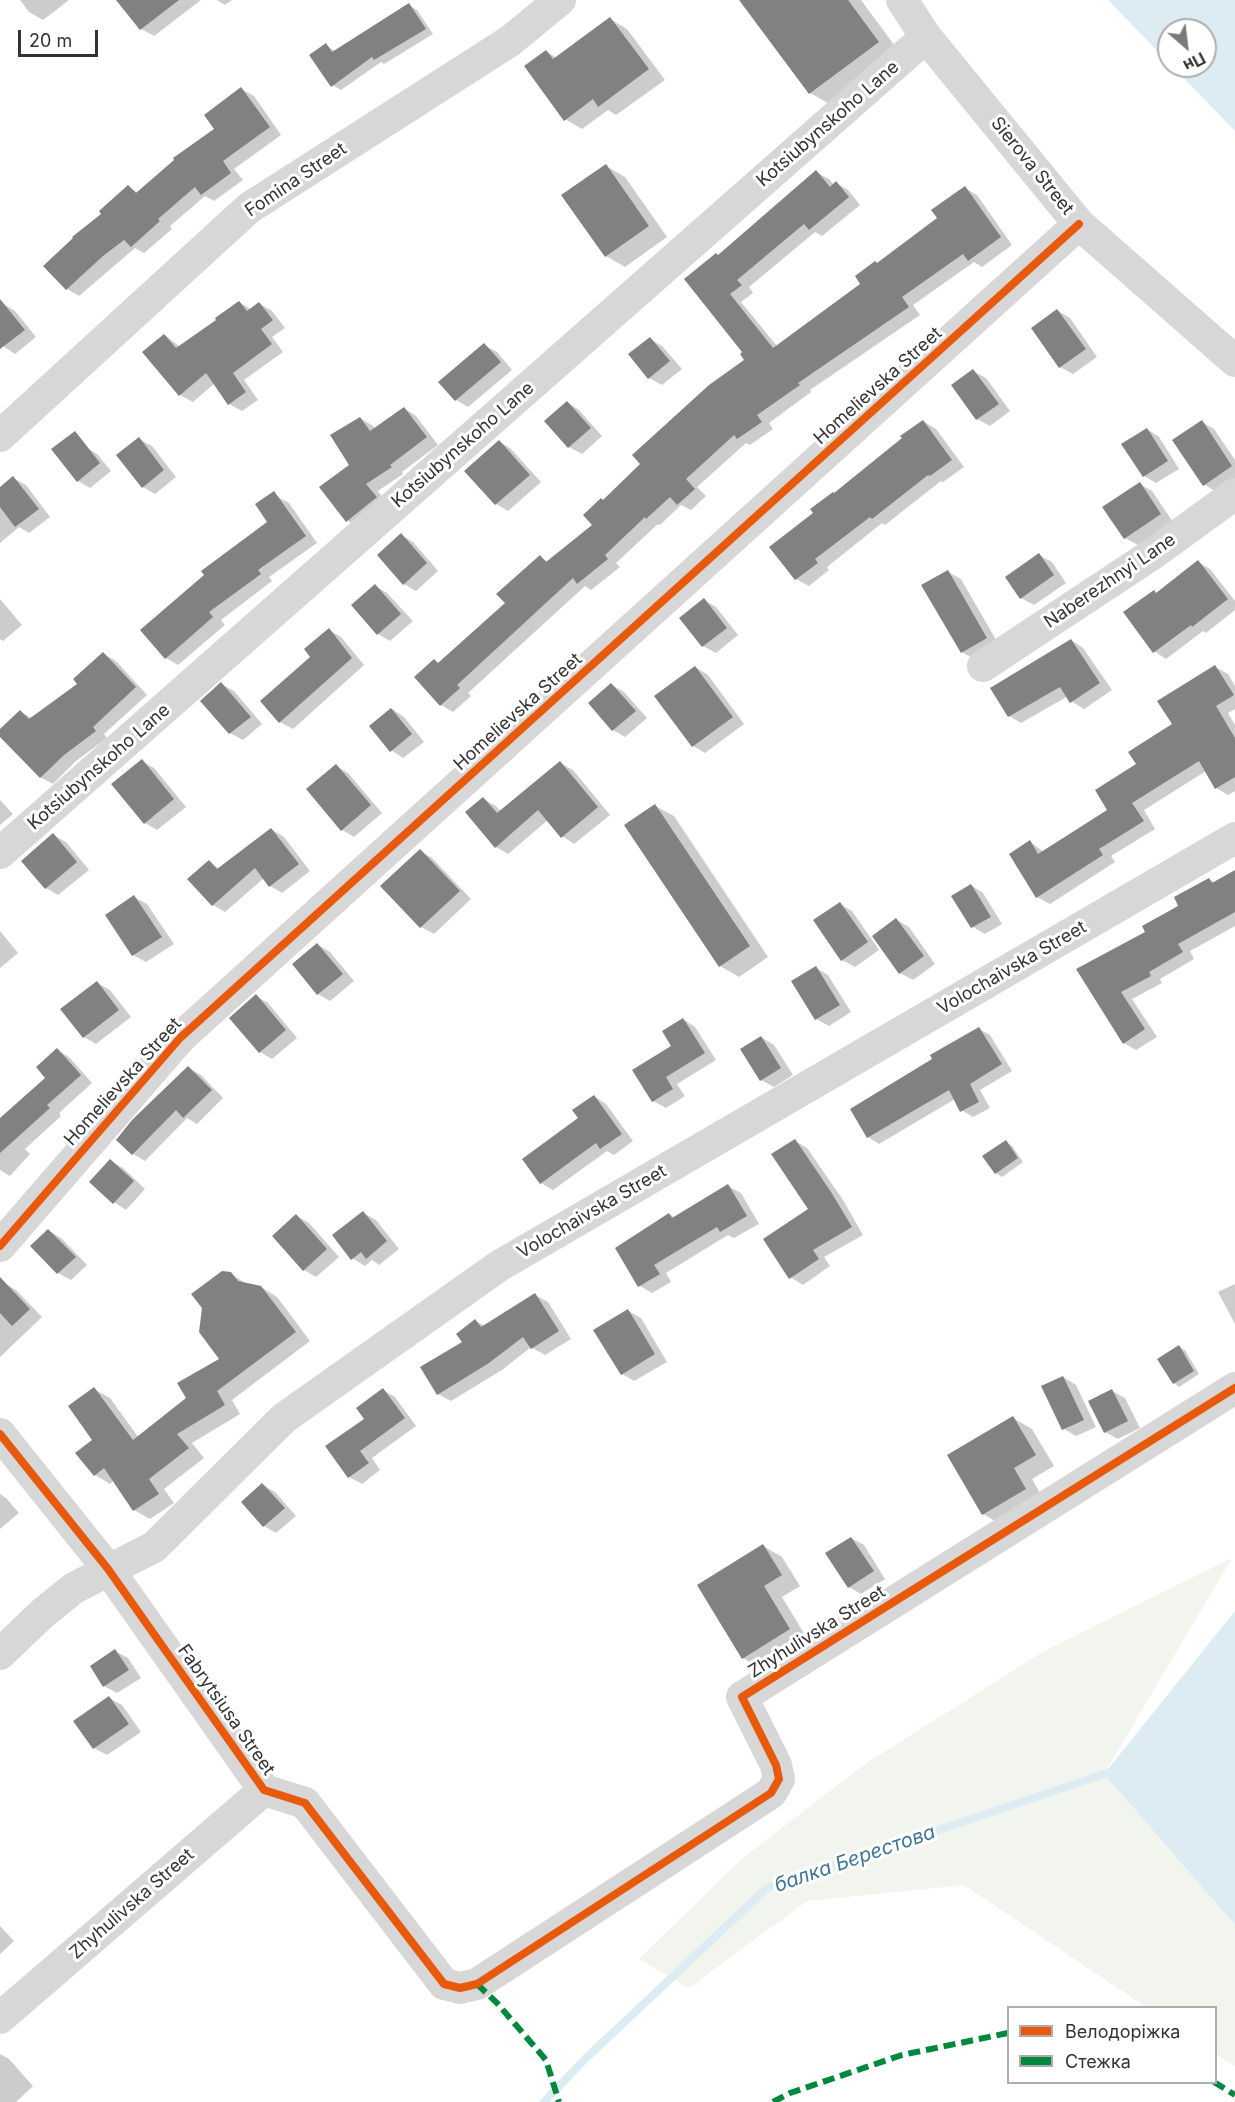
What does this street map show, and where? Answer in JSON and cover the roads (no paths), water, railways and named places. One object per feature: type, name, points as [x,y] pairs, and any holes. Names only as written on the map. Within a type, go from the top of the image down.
[{"type":"street","name":"Fomina Street","points":[[0,436],[249,208],[510,41],[560,0]]},
{"type":"street","name":"Sierova Street","points":[[902,0],[926,37],[1079,224],[1235,362]]},
{"type":"street","name":"Kotsiubynskoho Lane","points":[[0,854],[926,37]]},
{"type":"street","name":"Homelievska Street","points":[[0,1245],[180,1038],[1079,224]]},
{"type":"street","name":"Naberezhnyi Lane","points":[[984,666],[1151,555],[1235,494]]},
{"type":"street","name":"Volochaivska Street","points":[[0,1654],[43,1613],[74,1588],[154,1547],[284,1418],[499,1266],[1235,838]]},
{"type":"street","name":"Zhyhulivska Street","points":[[477,1984],[771,1793],[779,1779],[776,1765],[742,1697],[1235,1388]]},
{"type":"street","name":"Fabrytsiusa Street","points":[[0,1434],[108,1569],[264,1790],[304,1803],[444,1984],[460,1988],[477,1984]]},
{"type":"street","name":"Zhyhulivska Street","points":[[0,2018],[264,1790]]},
{"type":"waterway","name":"балка Берестова","points":[[544,2102],[585,2059],[767,1888],[1113,1771]]}]
